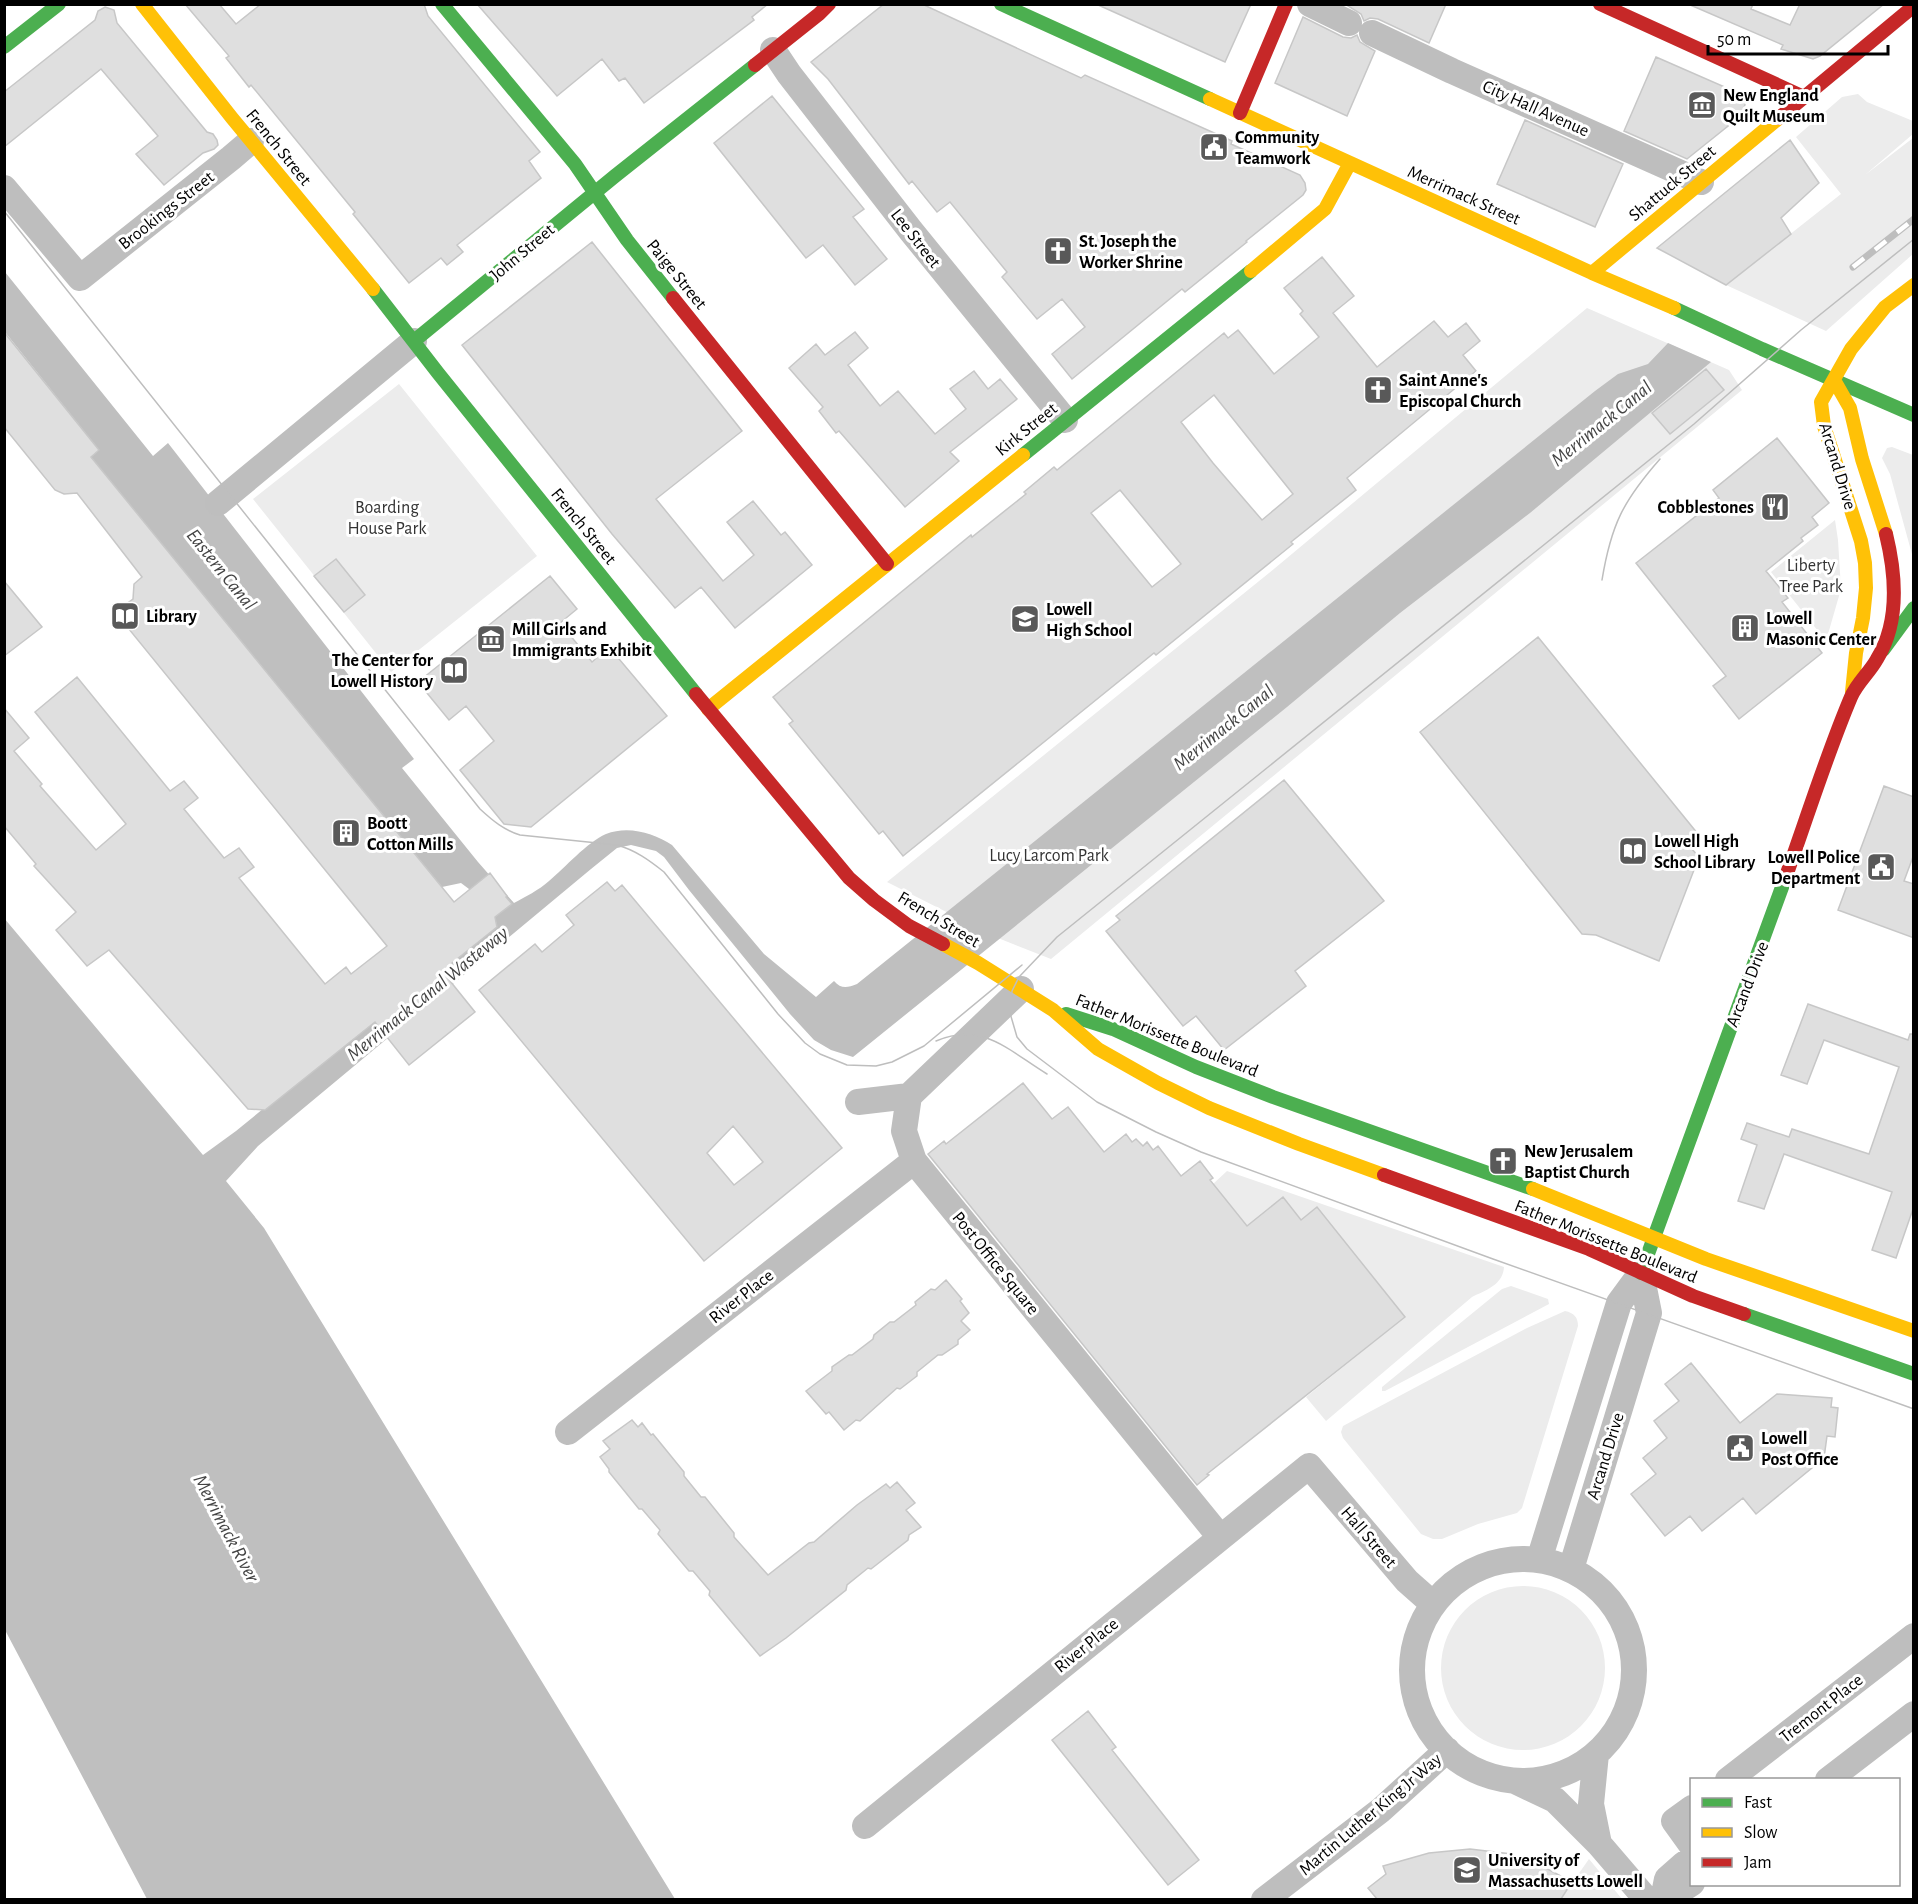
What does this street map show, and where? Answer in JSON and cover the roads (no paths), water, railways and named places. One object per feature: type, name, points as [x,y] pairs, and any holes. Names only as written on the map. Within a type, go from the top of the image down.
[{"type":"main road","points":[[4,47],[59,4]]},
{"type":"main road","name":"French Street","points":[[142,4],[708,709],[849,878],[873,900],[909,926],[978,963],[1053,1010]]},
{"type":"main road","name":"Paige Street","points":[[442,4],[575,164],[627,240],[887,564]]},
{"type":"main road","name":"John Street","points":[[414,341],[829,4]]},
{"type":"main road","name":"Merrimack Street","points":[[1001,4],[1592,273],[1914,415]]},
{"type":"main road","points":[[1240,113],[1286,4]]},
{"type":"main road","points":[[1600,4],[1803,97]]},
{"type":"main road","name":"Shattuck Street","points":[[1592,273],[1914,6]]},
{"type":"main road","name":"Kirk Street","points":[[708,709],[1317,217],[1325,209],[1350,163]]},
{"type":"main road","points":[[1834,380],[1851,349],[1886,307],[1914,285]]},
{"type":"main road","name":"Arcand Drive","points":[[1641,1272],[1852,694],[1866,588],[1865,563],[1861,541],[1824,426],[1821,402],[1834,380],[1850,406],[1860,455],[1889,545],[1893,567],[1894,592],[1891,621],[1881,654]]},
{"type":"main road","name":"Arcand Drive","points":[[1852,694],[1914,608]]},
{"type":"main road","name":"Father Morissette Boulevard","points":[[1053,1010],[1113,1029],[1196,1067],[1273,1097],[1546,1194],[1706,1259],[1914,1331]]},
{"type":"main road","name":"Father Morissette Boulevard","points":[[1053,1010],[1098,1049],[1158,1083],[1209,1108],[1299,1144],[1589,1249],[1694,1296],[1914,1374]]},
{"type":"street","points":[[1310,4],[1349,23]]},
{"type":"street","name":"City Hall Avenue","points":[[1372,33],[1701,182]]},
{"type":"street","name":"Lee Street","points":[[773,50],[789,74],[918,240],[1065,420]]},
{"type":"street","name":"Brookings Street","points":[[4,188],[81,278],[251,141]]},
{"type":"street","name":"John Street","points":[[218,503],[414,341]]},
{"type":"street","points":[[858,1102],[909,1096],[1021,989]]},
{"type":"street","name":"Post Office Square","points":[[909,1096],[904,1131],[914,1161],[1220,1537]]},
{"type":"street","name":"River Place","points":[[568,1432],[914,1161]]},
{"type":"street","name":"Arcand Drive","points":[[1539,1560],[1619,1303],[1641,1272]]},
{"type":"street","name":"Arcand Drive","points":[[1571,1569],[1649,1313],[1641,1272]]},
{"type":"street","name":"River Place","points":[[865,1826],[1308,1466]]},
{"type":"street","name":"Hall Street","points":[[1308,1466],[1407,1581],[1433,1604]]},
{"type":"street","points":[[1514,1780],[1549,1778],[1582,1764],[1596,1754],[1614,1733],[1627,1709],[1634,1682],[1633,1654],[1626,1628],[1613,1604],[1594,1584],[1571,1569],[1539,1560],[1499,1561],[1471,1572],[1462,1576],[1433,1604],[1418,1632],[1412,1664],[1414,1695],[1426,1725],[1447,1750],[1478,1771],[1514,1780],[1555,1800],[1655,1898]]},
{"type":"street","name":"Tremont Place","points":[[1729,1778],[1914,1636]]},
{"type":"street","points":[[1829,1778],[1914,1714]]},
{"type":"street","name":"Martin Luther King Jr Way","points":[[1264,1899],[1381,1810],[1447,1750]]},
{"type":"street","points":[[1596,1754],[1591,1804],[1599,1844]]},
{"type":"street","points":[[1690,1809],[1674,1821],[1690,1843]]},
{"type":"street","points":[[1655,1898],[1667,1878],[1684,1864],[1690,1863]]},
{"type":"street","points":[[1655,1898],[1675,1893],[1690,1884]]},
{"type":"water","points":[[5,272],[153,456],[168,443],[414,759],[402,768],[514,903],[545,884],[584,849],[606,834],[632,830],[649,834],[672,845],[764,954],[816,997],[834,981],[844,987],[857,984],[1618,374],[1648,364],[1668,343],[1711,362],[1530,513],[1400,613],[853,1057],[831,1050],[814,1040],[790,1014],[664,857],[656,851],[631,845],[617,848],[591,869],[258,1146],[226,1181],[264,1228],[675,1899],[147,1899],[5,1630],[4,918],[203,1155],[236,1131],[493,921],[493,907],[461,883],[442,887],[91,457],[99,450],[5,332]]},
{"type":"tram line","points":[[4,211],[480,809],[494,821],[520,835],[617,845],[647,860],[664,872],[778,1014],[805,1043],[820,1054],[847,1065],[876,1066],[892,1062],[924,1046],[1022,965]]},
{"type":"tram line","points":[[1914,239],[1801,330],[1694,424],[1057,937],[1019,977],[1012,991],[1010,1013],[1017,1037],[1027,1049],[1097,1102],[1201,1152],[1914,1409]]},
{"type":"tram line","points":[[1602,580],[1610,544],[1620,515],[1637,488],[1660,459]]},
{"type":"tram line","points":[[936,1041],[968,1034],[982,1037],[1008,1048],[1047,1074]]},
{"type":"railway","points":[[1853,267],[1914,219]]},
{"type":"place","name":"New England Quilt Museum","points":[[1702,105]]},
{"type":"place","name":"Community Teamwork","points":[[1214,147]]},
{"type":"place","name":"St. Joseph the Worker Shrine","points":[[1058,251]]},
{"type":"place","name":"Saint Anne's Episcopal Church","points":[[1378,390]]},
{"type":"place","name":"Cobblestones","points":[[1775,507]]},
{"type":"place","name":"Library","points":[[125,616]]},
{"type":"place","name":"Lowell High School","points":[[1025,619]]},
{"type":"place","name":"Lowell Masonic Center","points":[[1745,628]]},
{"type":"place","name":"Mill Girls and Immigrants Exhibit","points":[[491,639]]},
{"type":"place","name":"The Center for Lowell History","points":[[454,670]]},
{"type":"place","name":"Boott Cotton Mills","points":[[346,833]]},
{"type":"place","name":"Lowell High School Library","points":[[1633,851]]},
{"type":"place","name":"Lowell Police Department","points":[[1881,867]]},
{"type":"place","name":"New Jerusalem Baptist Church","points":[[1503,1161]]},
{"type":"place","name":"Lowell Post Office","points":[[1740,1448]]},
{"type":"place","name":"University of Massachusetts Lowell","points":[[1467,1870]]},
{"type":"water label","name":"Merrimack Canal","points":[[1601,423]]},
{"type":"water label","name":"Eastern Canal","points":[[222,569]]},
{"type":"water label","name":"Merrimack Canal","points":[[1223,727]]},
{"type":"water label","name":"Merrimack Canal Wasteway","points":[[427,993]]},
{"type":"water label","name":"Merrimack River","points":[[227,1528]]},
{"type":"park label","name":"Boarding House Park","points":[[387,517]]},
{"type":"park label","name":"Liberty Tree Park","points":[[1811,575]]},
{"type":"park label","name":"Lucy Larcom Park","points":[[1049,855]]}]
